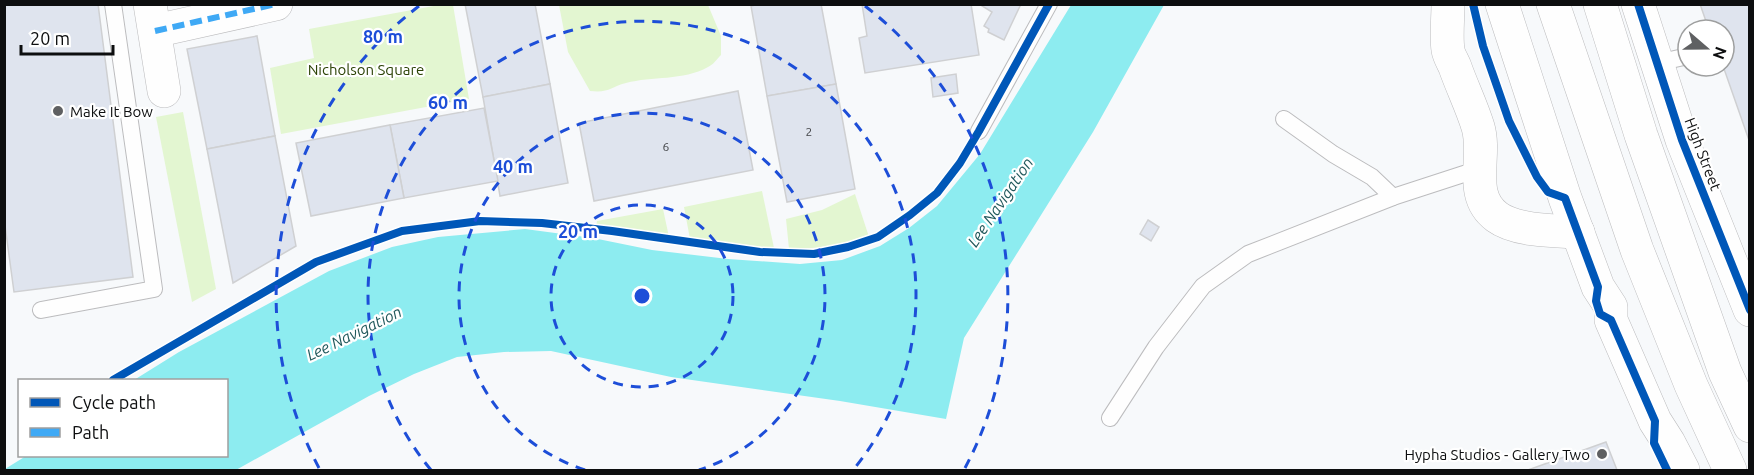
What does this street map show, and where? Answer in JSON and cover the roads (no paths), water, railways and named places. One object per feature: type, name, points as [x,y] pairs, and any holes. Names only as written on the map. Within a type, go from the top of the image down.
[{"type":"main road","points":[[164,91],[152,18],[276,4]]},
{"type":"main road","points":[[1448,4],[1448,50],[1478,129],[1481,147],[1480,193],[1488,208],[1498,218],[1516,225],[1550,231],[1578,232]]},
{"type":"main road","points":[[1502,4],[1565,198],[1598,286],[1611,306],[1611,320],[1655,421],[1683,471]]},
{"type":"main road","points":[[1553,4],[1637,250],[1691,385],[1730,471]]},
{"type":"main road","points":[[1600,4],[1641,135],[1725,372],[1749,426]]},
{"type":"main road","name":"High Street","points":[[1638,4],[1683,140],[1749,310]]},
{"type":"lane","points":[[41,310],[154,289],[113,4]]},
{"type":"lane","points":[[979,131],[1049,4]]},
{"type":"lane","points":[[1656,63],[1676,59]]},
{"type":"lane","points":[[1284,119],[1333,154],[1372,177],[1393,196]]},
{"type":"lane","points":[[1110,418],[1156,347],[1203,286],[1248,254],[1393,196],[1479,169]]},
{"type":"water","name":"Lee Navigation","points":[[1071,5],[1164,5],[1093,132],[964,338],[946,419],[671,377],[551,351],[504,352],[457,357],[414,374],[369,396],[236,470],[5,470],[24,457],[228,457],[228,379],[136,379],[179,352],[329,271],[392,247],[438,237],[525,229],[593,238],[652,250],[728,259],[800,264],[842,260],[880,246],[909,228],[937,206],[980,154]]},
{"type":"place","name":"Make It Bow","points":[[58,111]]},
{"type":"place","name":"Hypha Studios - Gallery Two","points":[[1602,454]]},
{"type":"park label","name":"Nicholson Square","points":[[366,69]]}]
